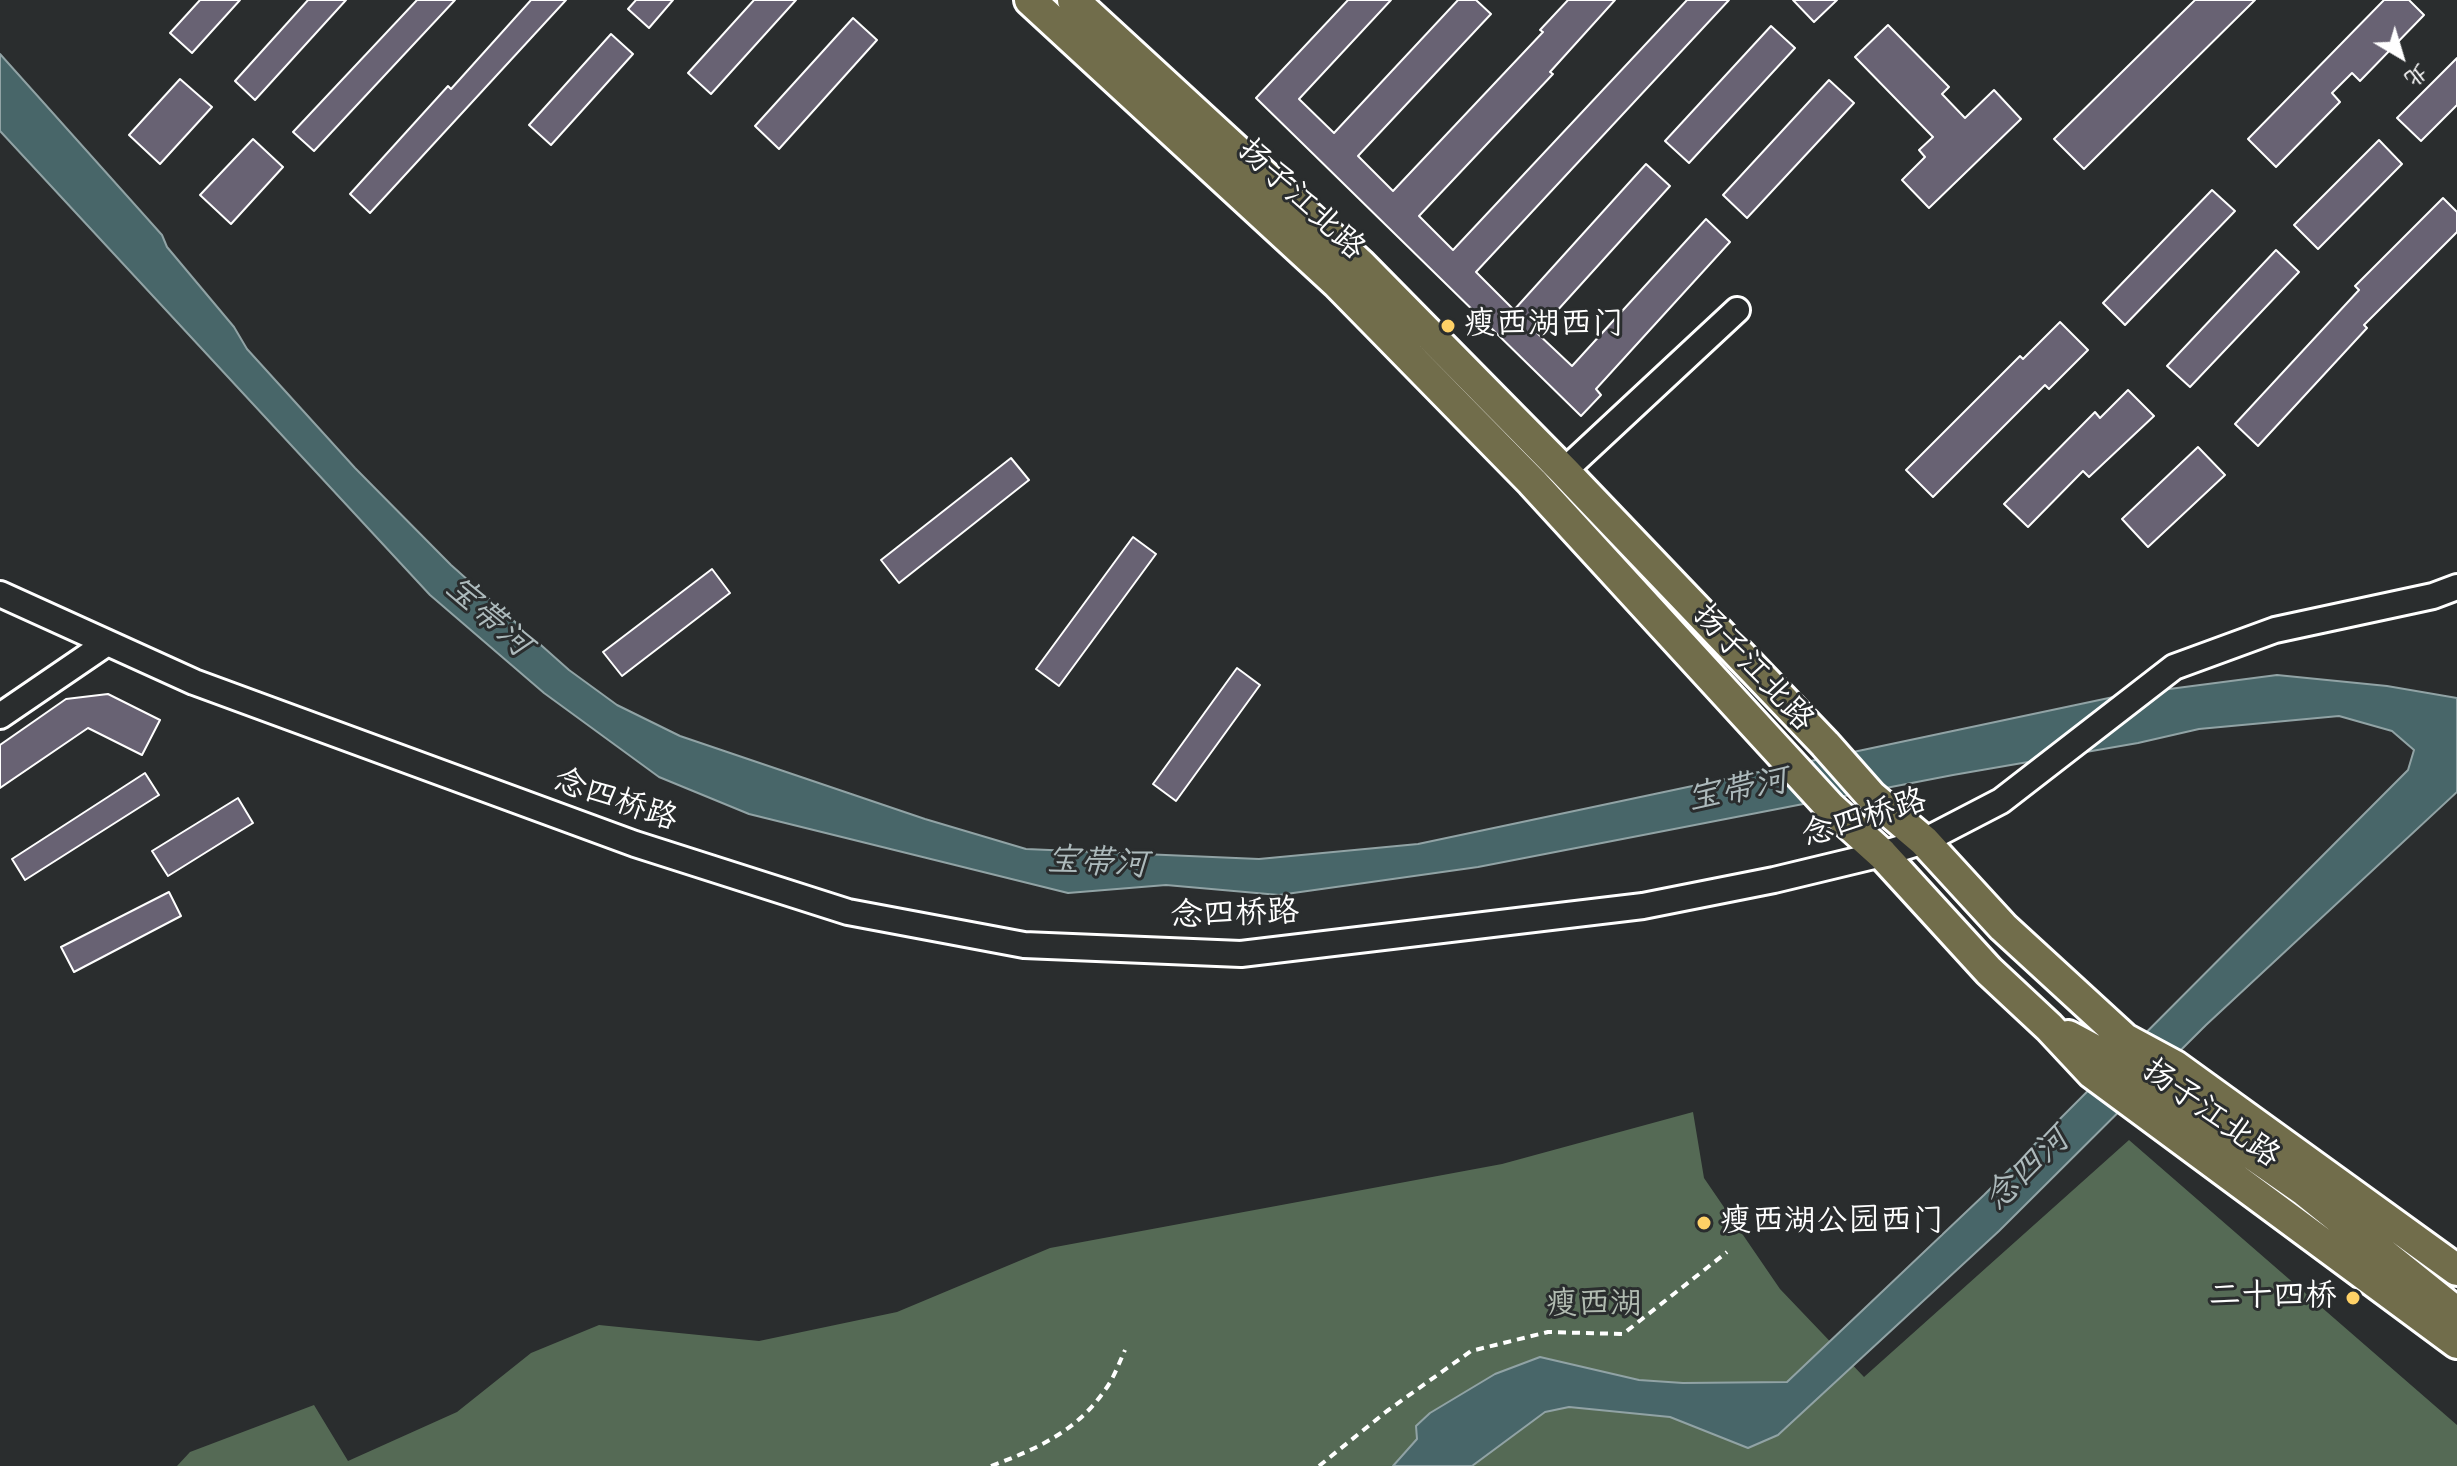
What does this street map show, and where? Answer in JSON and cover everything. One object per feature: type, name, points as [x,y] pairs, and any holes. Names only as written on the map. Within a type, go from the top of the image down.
[{"type":"main road","name":"扬子江北路","points":[[1030,0],[1337,283],[1532,482],[1830,807],[1882,854],[1989,971],[2049,1027],[2109,1057],[2457,1270]]},
{"type":"main road","name":"扬子江北路","points":[[1073,0],[1360,264],[1564,471],[1871,796],[1924,841],[2003,927],[2109,1057],[2157,1087],[2457,1343]]},
{"type":"main road","points":[[2157,1087],[2305,1191],[2457,1313]]},
{"type":"street","points":[[1564,471],[1737,310]]},
{"type":"street","name":"念四桥路","points":[[0,594],[194,682],[635,844],[848,912],[1024,945],[1241,954],[1643,906],[1774,880],[1882,854],[1924,841],[2001,801],[2174,667],[2275,630],[2433,596],[2457,587]]},
{"type":"street","points":[[0,716],[107,643]]},
{"type":"path","points":[[1319,1466],[1387,1411],[1471,1351],[1548,1332],[1623,1334],[1727,1252]]},
{"type":"path","points":[[991,1466],[1024,1454],[1069,1430],[1106,1389],[1125,1350]]},
{"type":"green space","name":"瘦西湖","points":[[1693,1112],[1704,1178],[1780,1289],[1864,1377],[2129,1140],[2457,1425],[2457,1466],[177,1466],[190,1452],[314,1405],[348,1461],[457,1412],[531,1353],[599,1325],[759,1341],[897,1312],[1050,1248],[1502,1164]]},
{"type":"water","points":[[0,54],[162,235],[167,247],[234,327],[247,349],[355,468],[451,565],[569,670],[617,705],[680,736],[925,819],[1026,849],[1259,859],[1418,844],[2123,695],[2277,675],[2387,686],[2457,698],[2457,792],[2206,1025],[1999,1231],[1778,1435],[1748,1448],[1670,1417],[1569,1407],[1545,1412],[1472,1466],[1393,1466],[1417,1439],[1416,1426],[1430,1413],[1495,1374],[1540,1357],[1639,1380],[1683,1383],[1787,1382],[1984,1195],[2408,770],[2414,750],[2392,731],[2339,716],[2199,729],[1478,867],[1279,895],[1166,885],[1068,893],[749,814],[659,777],[544,693],[430,595],[0,131]]},
{"type":"building","points":[[200,0],[240,0],[192,53],[170,33]]},
{"type":"building","points":[[308,0],[346,0],[255,100],[235,81]]},
{"type":"building","points":[[417,0],[455,0],[314,151],[293,132]]},
{"type":"building","points":[[531,0],[566,0],[370,213],[350,194]]},
{"type":"building","points":[[636,0],[673,0],[649,28],[628,9]]},
{"type":"building","points":[[754,0],[796,0],[711,94],[688,73]]},
{"type":"building","points":[[1348,0],[1391,0],[1299,99],[1334,133],[1458,0],[1476,0],[1491,14],[1358,156],[1393,191],[1543,32],[1540,30],[1568,0],[1615,0],[1550,72],[1553,74],[1419,216],[1453,250],[1687,0],[1729,0],[1476,272],[1514,310],[1646,164],[1670,186],[1537,333],[1572,366],[1706,219],[1730,242],[1596,389],[1601,395],[1581,416],[1256,98]]},
{"type":"building","points":[[1793,0],[1837,0],[1814,22]]},
{"type":"building","points":[[2195,0],[2255,0],[2084,169],[2054,139]]},
{"type":"building","points":[[2384,0],[2409,0],[2424,15],[2360,81],[2352,73],[2332,93],[2340,102],[2276,167],[2248,139]]},
{"type":"building","points":[[853,18],[877,40],[779,149],[755,126]]},
{"type":"building","points":[[1888,25],[1949,87],[1942,94],[1965,118],[1994,90],[2021,119],[1929,208],[1902,180],[1925,157],[1919,150],[1933,137],[1855,57]]},
{"type":"building","points":[[1771,26],[1795,48],[1689,163],[1665,141]]},
{"type":"building","points":[[611,34],[633,54],[551,145],[529,125]]},
{"type":"building","points":[[2457,58],[2457,105],[2421,141],[2397,118]]},
{"type":"building","points":[[180,79],[212,107],[160,164],[129,135]]},
{"type":"building","points":[[1829,80],[1854,103],[1747,218],[1723,195]]},
{"type":"building","points":[[253,139],[283,167],[231,224],[200,195]]},
{"type":"building","points":[[2379,140],[2402,164],[2318,249],[2294,225]]},
{"type":"building","points":[[2212,190],[2235,211],[2125,325],[2103,303]]},
{"type":"building","points":[[2443,198],[2457,212],[2457,232],[2364,325],[2367,328],[2258,446],[2235,424],[2359,290],[2355,286]]},
{"type":"building","points":[[2276,250],[2299,272],[2190,387],[2167,366]]},
{"type":"building","points":[[2060,322],[2088,350],[2049,389],[2045,385],[1933,497],[1906,470],[2020,356],[2023,359]]},
{"type":"building","points":[[2128,390],[2154,416],[2089,477],[2083,471],[2028,527],[2004,504],[2095,412],[2100,418]]},
{"type":"building","points":[[2198,447],[2225,475],[2148,547],[2122,519]]},
{"type":"building","points":[[1011,458],[1029,480],[899,583],[881,560]]},
{"type":"building","points":[[1133,537],[1156,554],[1059,686],[1036,669]]},
{"type":"building","points":[[712,569],[730,593],[622,676],[603,652]]},
{"type":"building","points":[[1237,668],[1260,685],[1176,801],[1153,784]]},
{"type":"building","points":[[108,694],[160,720],[142,755],[88,728],[0,788],[0,745],[66,699]]},
{"type":"building","points":[[145,773],[159,795],[25,880],[12,859]]},
{"type":"building","points":[[238,798],[253,823],[168,876],[152,851]]},
{"type":"building","points":[[169,892],[181,916],[74,972],[61,947]]},
{"type":"place","name":"瘦西湖西门","points":[[1448,326]]},
{"type":"place","name":"瘦西湖公园西门","points":[[1704,1223]]},
{"type":"place","name":"二十四桥","points":[[2353,1298]]},
{"type":"water label","name":"宝带河","points":[[487,618]]},
{"type":"water label","name":"宝带河","points":[[1738,792]]},
{"type":"water label","name":"宝带河","points":[[1097,865]]},
{"type":"water label","name":"念四河","points":[[2029,1171]]}]
